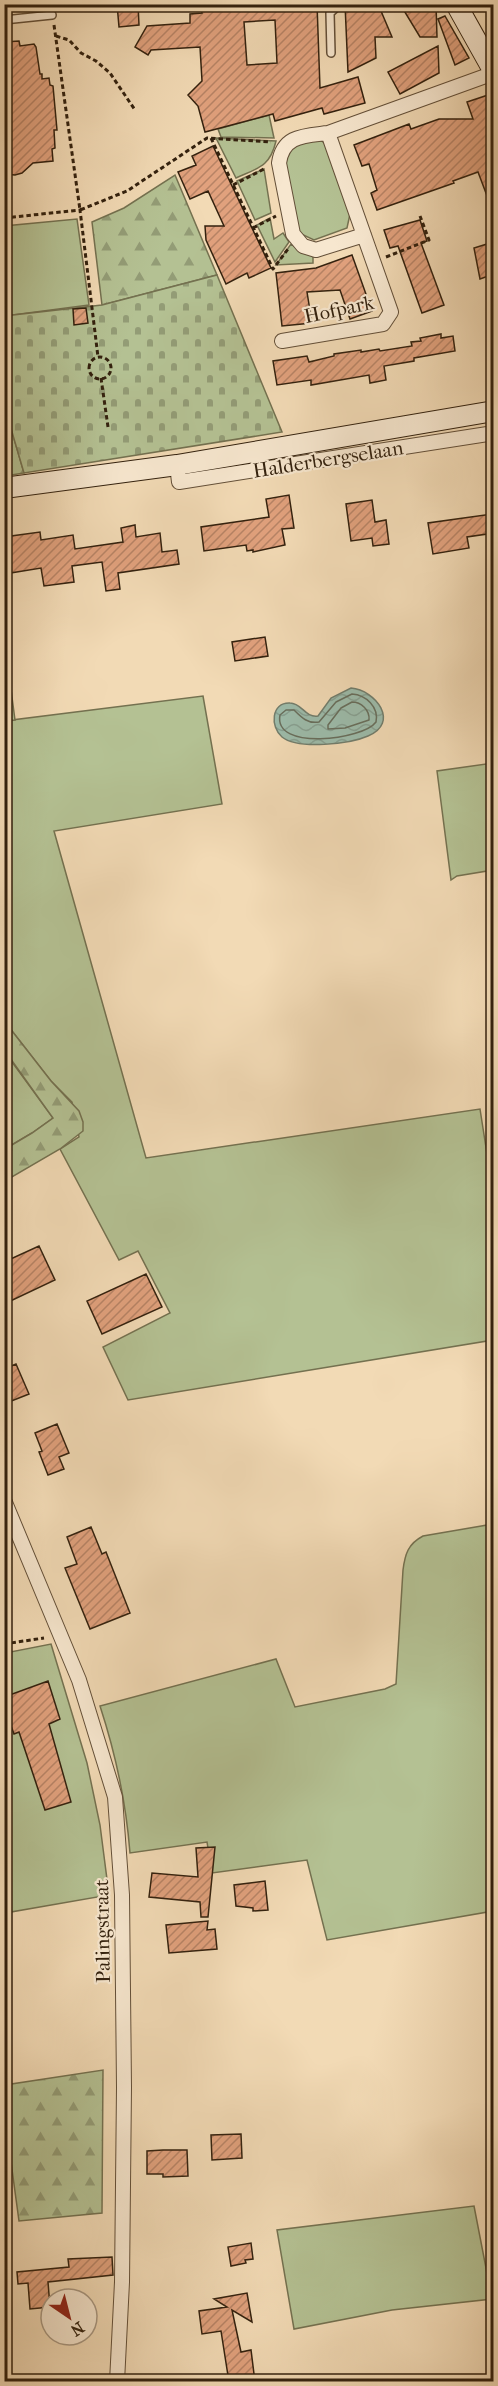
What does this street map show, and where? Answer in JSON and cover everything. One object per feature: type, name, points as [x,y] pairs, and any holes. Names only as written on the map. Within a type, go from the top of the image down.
[{"type":"main road","points":[[456,4],[494,72]]},
{"type":"main road","name":"Halderbergselaan","points":[[4,489],[177,465],[494,411]]},
{"type":"street","points":[[364,235],[316,250],[303,246],[296,238],[293,234],[279,163],[288,143],[302,137],[328,133],[494,72]]},
{"type":"street","name":"Hofpark","points":[[282,341],[383,324],[391,312],[328,133]]},
{"type":"street","name":"Halderbergselaan","points":[[177,465],[179,482],[494,433]]},
{"type":"street","name":"Palingstraat","points":[[4,1500],[79,1680],[115,1797],[122,1895],[124,2087],[122,2282],[117,2382]]},
{"type":"lane","points":[[331,53],[330,14],[340,4]]},
{"type":"lane","points":[[4,20],[52,15]]},
{"type":"path","points":[[52,15],[98,357]]},
{"type":"path","points":[[56,36],[69,40],[81,53],[96,61],[110,73],[135,110]]},
{"type":"path","points":[[4,218],[80,210],[127,191],[207,138],[288,143]]},
{"type":"path","points":[[211,138],[273,269],[296,238]]},
{"type":"path","points":[[233,185],[262,172],[280,157]]},
{"type":"path","points":[[254,228],[288,210]]},
{"type":"path","points":[[373,262],[429,240],[420,216]]},
{"type":"path","points":[[98,357],[110,364],[107,375],[101,378],[94,377],[89,369],[90,363],[98,357]]},
{"type":"path","points":[[101,378],[108,427]]},
{"type":"path","points":[[4,1644],[61,1635]]},
{"type":"green space","points":[[269,115],[274,138],[221,137],[218,129]]},
{"type":"green space","points":[[216,138],[276,141],[270,156],[262,166],[236,178]]},
{"type":"green space","points":[[317,138],[325,143],[350,214],[347,228],[314,240],[299,233],[287,168],[283,160],[292,141]]},
{"type":"green space","points":[[264,169],[271,213],[255,220],[237,181]]},
{"type":"green space","points":[[175,175],[217,275],[102,305],[92,222],[124,208]]},
{"type":"green space","points":[[270,218],[274,239],[283,233],[289,242],[275,262],[257,225]]},
{"type":"green space","points":[[77,219],[89,305],[5,316],[4,226]]},
{"type":"green space","points":[[291,244],[300,251],[313,253],[313,263],[276,265]]},
{"type":"green space","points":[[217,275],[282,432],[24,473],[5,408],[4,316],[102,305]]},
{"type":"green space","points":[[5,408],[24,473],[5,476]]},
{"type":"green space","points":[[5,644],[15,720],[4,721]]},
{"type":"green space","points":[[203,696],[222,804],[54,831],[146,1158],[480,1109],[494,1199],[493,1340],[128,1400],[103,1347],[170,1313],[138,1251],[119,1260],[60,1149],[79,1137],[72,1102],[51,1081],[5,1022],[4,721]]},
{"type":"green space","points":[[493,763],[493,870],[457,876],[451,880],[437,771]]},
{"type":"green space","points":[[5,1022],[51,1081],[79,1111],[83,1131],[60,1149],[5,1181],[5,1149],[53,1118],[5,1051]]},
{"type":"green space","points":[[4,1051],[53,1118],[5,1149]]},
{"type":"green space","points":[[493,1524],[493,1911],[327,1940],[307,1860],[212,1873],[207,1842],[130,1853],[120,1778],[100,1706],[276,1659],[295,1707],[385,1689],[396,1684],[403,1570],[408,1550],[423,1536]]},
{"type":"green space","points":[[51,1644],[87,1763],[100,1825],[109,1895],[5,1913],[5,1653]]},
{"type":"green space","points":[[103,2070],[102,2213],[19,2221],[5,2118],[5,2085]]},
{"type":"green space","points":[[474,2206],[492,2299],[392,2310],[294,2329],[277,2230]]},
{"type":"water","points":[[351,688],[369,695],[381,708],[382,723],[368,736],[337,743],[311,745],[290,741],[278,733],[274,716],[279,706],[290,703],[298,705],[310,715],[318,716],[331,698]]},
{"type":"building","points":[[117,4],[138,4],[139,25],[119,27]]},
{"type":"building","points":[[201,4],[317,4],[320,88],[358,77],[365,103],[324,114],[322,108],[275,121],[273,114],[205,132],[198,106],[188,95],[202,81],[200,47],[151,50],[148,55],[135,47],[147,26],[190,23],[190,14],[202,13]],"holes":[[[275,20],[277,63],[247,65],[244,22]]]},
{"type":"building","points":[[345,4],[378,4],[392,37],[375,37],[376,58],[348,72]]},
{"type":"building","points":[[400,4],[436,4],[437,37],[420,37]]},
{"type":"building","points":[[445,16],[469,58],[455,65],[438,19]]},
{"type":"building","points":[[19,41],[20,46],[34,44],[42,79],[49,78],[50,85],[53,86],[57,130],[54,130],[53,161],[33,163],[22,173],[15,175],[4,174],[4,42]]},
{"type":"building","points":[[438,46],[439,73],[400,94],[388,72]]},
{"type":"building","points":[[488,95],[494,111],[494,209],[492,209],[478,172],[453,181],[454,183],[377,210],[371,193],[377,190],[369,164],[362,166],[354,145],[409,124],[411,129],[439,119],[473,119],[467,102]]},
{"type":"building","points":[[213,146],[271,268],[249,278],[247,273],[226,284],[206,240],[205,226],[224,226],[208,191],[190,199],[178,172],[196,165],[192,156]]},
{"type":"building","points":[[420,220],[427,241],[421,243],[444,305],[422,313],[398,246],[390,248],[384,230]]},
{"type":"building","points":[[487,244],[490,253],[494,252],[494,274],[480,279],[474,248]]},
{"type":"building","points":[[352,255],[372,311],[350,319],[340,290],[307,292],[312,323],[282,326],[276,273],[316,268]]},
{"type":"building","points":[[86,308],[88,323],[74,325],[73,309]]},
{"type":"building","points":[[441,334],[441,338],[453,336],[455,351],[384,366],[386,380],[370,383],[369,375],[311,385],[311,380],[277,385],[273,361],[307,356],[309,362],[334,356],[334,354],[412,346],[411,342],[421,341],[420,338]]},
{"type":"building","points":[[289,495],[294,528],[282,529],[285,545],[253,552],[253,550],[247,551],[246,545],[204,551],[201,527],[269,517],[266,499]]},
{"type":"building","points":[[372,500],[375,522],[386,520],[389,544],[373,546],[372,538],[351,541],[346,504]]},
{"type":"building","points":[[492,514],[494,533],[467,537],[469,548],[433,554],[428,523]]},
{"type":"building","points":[[135,525],[136,537],[160,533],[162,552],[177,550],[179,564],[118,573],[120,589],[106,591],[102,562],[72,566],[74,582],[44,586],[41,568],[4,574],[4,537],[40,532],[41,540],[73,535],[75,549],[123,542],[121,528]]},
{"type":"building","points":[[265,637],[268,656],[235,661],[232,642]]},
{"type":"building","points":[[39,1246],[55,1280],[4,1304],[4,1262]]},
{"type":"building","points":[[146,1274],[162,1307],[102,1334],[87,1301]]},
{"type":"building","points":[[16,1364],[29,1394],[4,1404],[4,1369]]},
{"type":"building","points":[[57,1424],[69,1453],[59,1457],[64,1469],[48,1475],[35,1433]]},
{"type":"building","points":[[91,1527],[102,1554],[106,1552],[130,1613],[90,1629],[65,1568],[77,1564],[67,1537]]},
{"type":"building","points":[[48,1681],[60,1719],[49,1724],[71,1802],[45,1810],[19,1732],[14,1734],[10,1723],[4,1725],[4,1697]]},
{"type":"building","points":[[215,1847],[208,1917],[201,1917],[200,1902],[149,1897],[152,1873],[198,1877],[196,1848]]},
{"type":"building","points":[[265,1881],[268,1910],[253,1911],[253,1908],[236,1906],[234,1885]]},
{"type":"building","points":[[208,1921],[207,1930],[215,1929],[217,1949],[169,1953],[166,1925]]},
{"type":"building","points":[[241,2134],[242,2158],[212,2160],[211,2135]]},
{"type":"building","points":[[187,2150],[188,2176],[163,2177],[163,2174],[147,2174],[147,2151]]},
{"type":"building","points":[[251,2243],[253,2259],[231,2266],[228,2247]]},
{"type":"building","points":[[112,2257],[113,2275],[48,2282],[48,2287],[39,2287],[39,2308],[30,2309],[28,2283],[18,2284],[17,2272],[69,2267],[68,2259]]},
{"type":"building","points":[[247,2293],[252,2322],[232,2310],[241,2352],[251,2350],[255,2382],[229,2382],[221,2331],[202,2334],[199,2311],[227,2307],[214,2299]]}]
